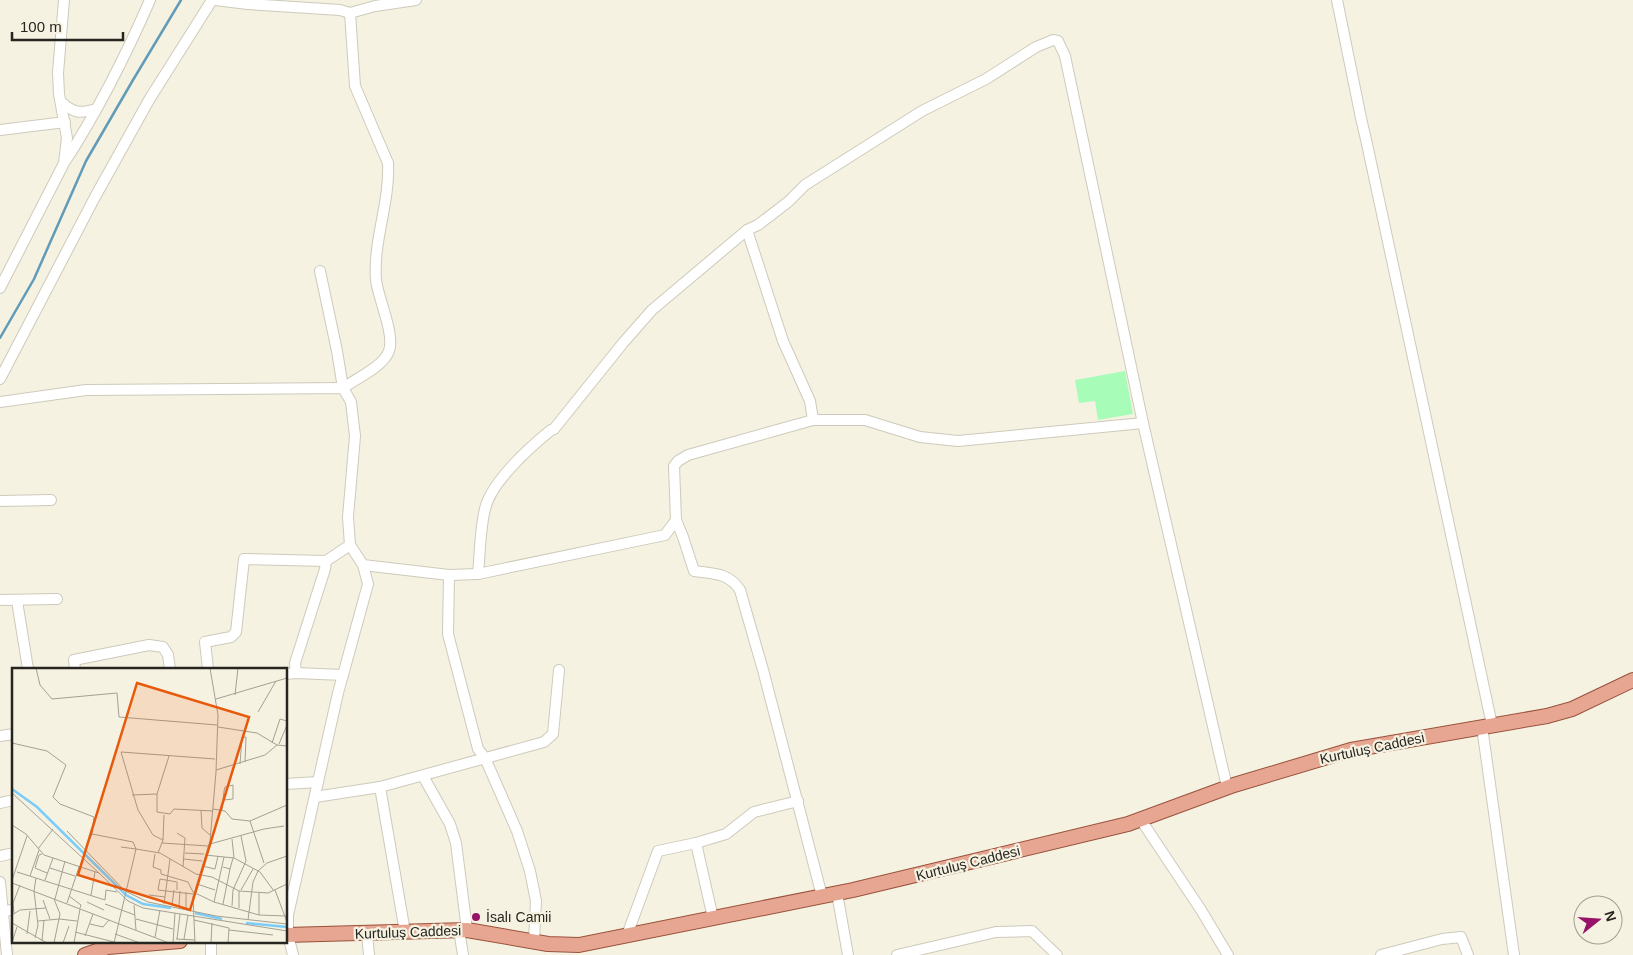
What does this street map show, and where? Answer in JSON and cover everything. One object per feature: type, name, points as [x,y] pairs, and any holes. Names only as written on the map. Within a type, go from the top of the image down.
[{"type":"main road","name":"Kurtuluş Caddesi","points":[[288,935],[463,930],[534,941],[551,950],[838,893],[1109,829],[1141,820],[1227,787],[1352,750],[1547,716],[1572,709],[1633,680]]},
{"type":"main road","points":[[85,955],[108,947],[125,944],[139,947],[173,942]]},
{"type":"street","points":[[64,0],[58,73],[67,138],[64,163]]},
{"type":"street","points":[[0,288],[64,163],[83,134],[136,34],[150,0]]},
{"type":"street","points":[[0,379],[95,197],[149,100],[213,0],[340,10],[350,13],[376,3],[416,0]]},
{"type":"street","points":[[1337,0],[1487,726],[1514,955]]},
{"type":"street","points":[[0,402],[86,390],[343,388],[384,361],[390,348],[388,328],[377,285],[376,270],[380,224],[389,176],[388,163],[355,86],[350,13]]},
{"type":"street","points":[[478,574],[485,508],[491,491],[530,447],[554,429],[622,343],[652,310],[747,230],[758,225],[805,186],[922,111],[986,79],[1036,48],[1053,40],[1058,41],[1065,56],[1143,423],[1227,787]]},
{"type":"street","points":[[61,102],[72,111],[79,112],[96,109]]},
{"type":"street","points":[[0,130],[65,122]]},
{"type":"street","points":[[747,230],[783,341],[810,401],[813,420]]},
{"type":"street","points":[[288,915],[343,675],[368,584],[363,565],[350,545],[348,517],[355,436],[351,402],[343,388],[320,271]]},
{"type":"street","points":[[822,896],[764,670],[740,590],[727,577],[718,574],[694,572],[676,520],[674,466],[678,460],[688,455],[813,420],[865,420],[920,437],[958,441],[1143,423]]},
{"type":"street","points":[[0,501],[51,500]]},
{"type":"street","points":[[363,565],[449,575],[478,574],[665,535],[676,520]]},
{"type":"street","points":[[208,668],[205,642],[231,637],[236,632],[244,559],[326,561],[350,545]]},
{"type":"street","points":[[326,561],[291,673],[343,675]]},
{"type":"street","points":[[449,575],[448,634],[478,749],[485,758],[517,831],[530,871],[536,901],[534,941]]},
{"type":"street","points":[[0,600],[57,599]]},
{"type":"street","points":[[17,601],[28,668]]},
{"type":"street","points":[[75,668],[74,660],[149,645],[163,648],[168,655],[170,668]]},
{"type":"street","points":[[315,797],[380,787],[544,742],[553,734],[559,670]]},
{"type":"street","points":[[423,776],[450,824],[456,843],[463,930],[463,955]]},
{"type":"street","points":[[288,784],[318,782]]},
{"type":"street","points":[[380,787],[405,932]]},
{"type":"street","points":[[627,935],[658,850],[696,843],[726,834],[754,812],[798,801]]},
{"type":"street","points":[[1141,820],[1201,910],[1228,955]]},
{"type":"street","points":[[696,843],[713,918]]},
{"type":"street","points":[[0,882],[7,955]]},
{"type":"street","points":[[838,893],[848,955]]},
{"type":"street","points":[[3,912],[12,910]]},
{"type":"street","points":[[898,955],[930,951],[996,932],[1032,931],[1057,955]]},
{"type":"street","points":[[367,934],[369,955]]},
{"type":"street","points":[[1380,955],[1442,939],[1460,937],[1468,955]]},
{"type":"street","points":[[288,938],[293,955]]},
{"type":"street","points":[[211,942],[211,955]]},
{"type":"green space","points":[[1125,371],[1133,414],[1098,420],[1095,401],[1079,403],[1075,380]]},
{"type":"waterway","points":[[0,338],[34,279],[86,161],[181,0]]},
{"type":"place","name":"İsalı Camii","points":[[476,917]]}]
